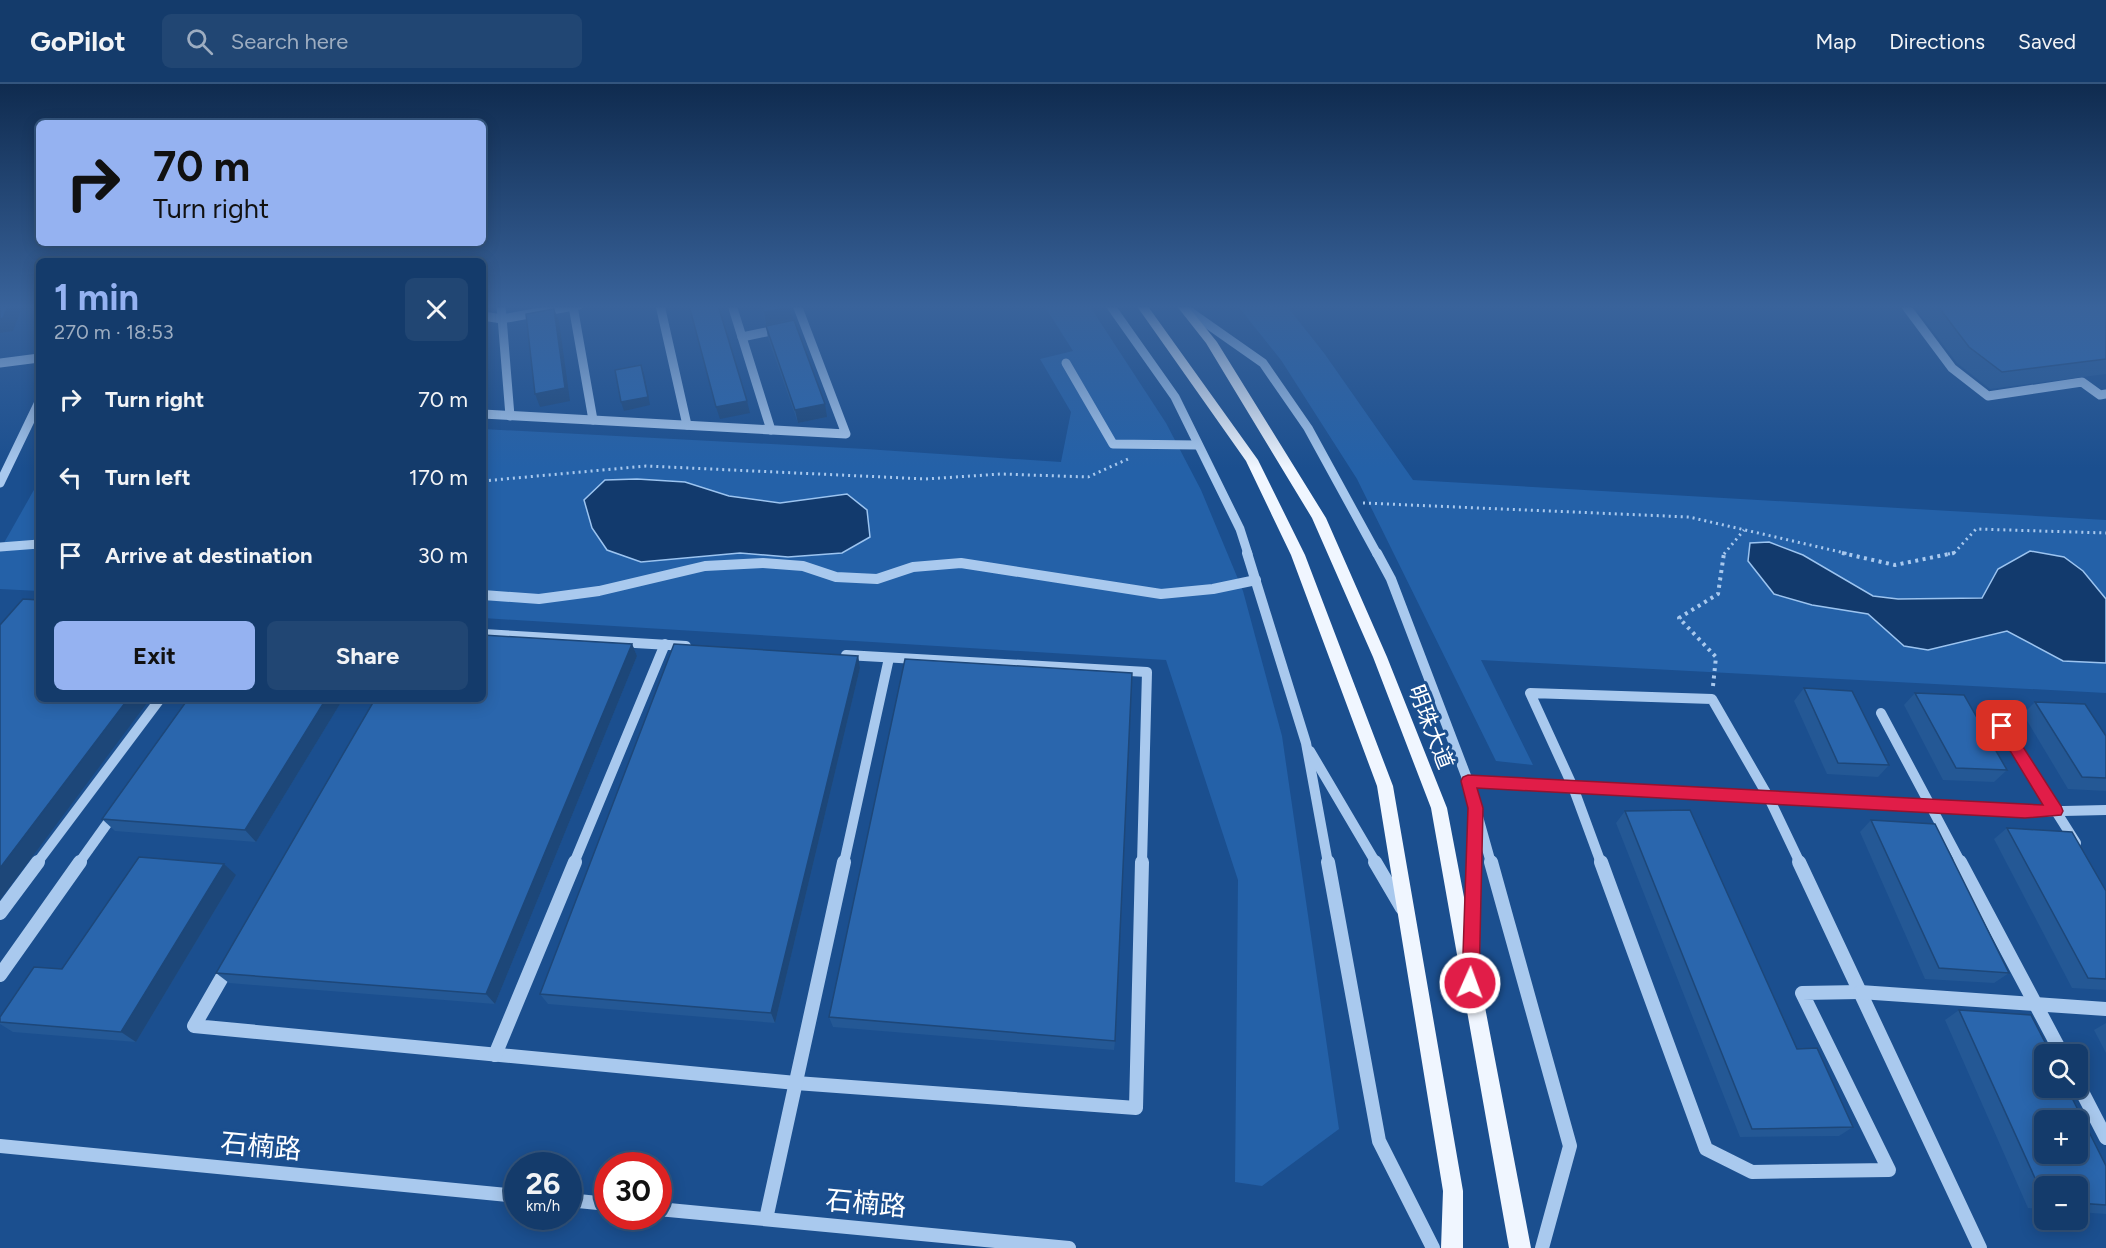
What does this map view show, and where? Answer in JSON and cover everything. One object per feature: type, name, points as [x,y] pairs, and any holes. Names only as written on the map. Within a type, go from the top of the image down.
[{"type":"main road","points":[[1180,359],[1251,460],[1298,555],[1385,786],[1453,1191],[1452,1248]]},
{"type":"main road","name":"明珠大道","points":[[1222,359],[1319,518],[1380,657],[1439,808],[1520,1248]]},
{"type":"street","points":[[0,363],[29,359]]},
{"type":"street","points":[[505,359],[510,416]]},
{"type":"street","points":[[584,359],[593,420]]},
{"type":"street","points":[[672,359],[687,425]]},
{"type":"street","points":[[749,359],[771,430]]},
{"type":"street","points":[[486,414],[846,434],[817,359]]},
{"type":"street","points":[[1148,359],[1175,397],[1240,529],[1306,743],[1379,1141],[1433,1248]]},
{"type":"street","points":[[1258,359],[1263,363],[1308,428],[1391,579],[1468,781],[1570,1146],[1542,1248]]},
{"type":"street","points":[[1946,359],[1952,368],[1988,396],[2082,382],[2100,395],[2106,394]]},
{"type":"street","points":[[1066,363],[1113,444],[1198,445]]},
{"type":"street","points":[[0,483],[36,408]]},
{"type":"street","points":[[0,547],[36,544]]},
{"type":"street","points":[[486,596],[539,599],[599,591],[705,566],[763,563],[803,566],[836,577],[877,579],[913,567],[961,563],[1161,594],[1213,589],[1256,580]]},
{"type":"street","points":[[486,634],[701,646]]},
{"type":"street","points":[[495,1055],[666,645]]},
{"type":"street","points":[[235,955],[194,1026],[796,1083],[1136,1108],[1147,672],[830,654]]},
{"type":"street","points":[[766,1219],[889,658]]},
{"type":"street","points":[[1980,1248],[1860,992],[1769,798],[1712,699],[1530,693],[1573,787],[1706,1149],[1752,1172],[1889,1170],[1802,993],[1860,992],[2106,1009]]},
{"type":"street","points":[[0,913],[158,702]]},
{"type":"street","points":[[1881,713],[2057,1044]]},
{"type":"street","points":[[2002,726],[2081,851]]},
{"type":"street","points":[[1306,743],[1406,916]]},
{"type":"street","points":[[1468,781],[2025,812],[2106,810]]},
{"type":"street","points":[[0,975],[121,804]]},
{"type":"street","points":[[1470,983],[1476,808]]},
{"type":"street","points":[[2085,1098],[2106,1138]]},
{"type":"street","name":"石楠路","points":[[0,1146],[504,1195]]},
{"type":"street","name":"石楠路","points":[[672,1210],[975,1244],[1069,1248]]},
{"type":"path","points":[[486,481],[646,466],[926,479],[1001,474],[1088,477],[1130,459]]},
{"type":"path","points":[[1349,502],[1579,510],[1689,517],[1895,565],[1954,553],[1976,529],[2106,533]]},
{"type":"path","points":[[1712,699],[1716,657],[1679,618],[1718,594],[1724,552],[1744,530]]},
{"type":"shaded area","points":[[1040,359],[1124,359],[1166,423],[1201,490],[1243,591],[1282,736],[1339,1129],[1262,1186],[1235,1182],[1238,880],[1166,660],[486,618],[486,429],[866,449],[1061,462],[1071,412]]},
{"type":"shaded area","points":[[1328,359],[1413,480],[2106,520],[2106,693],[1481,660],[1533,765],[1496,761],[1357,479],[1281,360]]},
{"type":"shaded area","points":[[605,480],[685,482],[729,496],[780,503],[847,494],[867,510],[870,537],[842,553],[788,557],[740,553],[641,562],[607,550],[592,528],[584,500]]},
{"type":"shaded area","points":[[36,486],[36,591],[0,589],[0,550]]},
{"type":"shaded area","points":[[1769,542],[1803,555],[1873,596],[1898,599],[1982,598],[1998,569],[2030,551],[2064,557],[2083,571],[2106,599],[2106,663],[2063,661],[2007,631],[1928,650],[1904,646],[1868,614],[1812,605],[1774,594],[1748,561],[1750,543]]},
{"type":"building","points":[[531,359],[561,359],[565,388],[535,394]]},
{"type":"building","points":[[703,359],[734,359],[747,401],[716,407]]},
{"type":"building","points":[[778,359],[809,359],[825,404],[795,410]]},
{"type":"building","points":[[1985,359],[2103,359],[2002,372]]},
{"type":"building","points":[[641,365],[648,397],[621,402],[615,370]]},
{"type":"building","points":[[23,599],[36,600],[36,702],[126,702],[0,868],[0,625]]},
{"type":"building","points":[[486,635],[632,644],[486,994],[216,973],[373,702],[486,702]]},
{"type":"building","points":[[674,644],[858,656],[771,1013],[540,994]]},
{"type":"building","points":[[905,659],[1132,673],[1115,1041],[829,1017]]},
{"type":"building","points":[[1804,688],[1852,691],[1889,765],[1838,763]]},
{"type":"building","points":[[1915,693],[1964,695],[2007,770],[1956,768]]},
{"type":"building","points":[[186,702],[324,702],[245,830],[102,819]]},
{"type":"building","points":[[2035,702],[2085,704],[2106,736],[2106,778],[2082,777]]},
{"type":"building","points":[[1690,810],[1797,1049],[1817,1048],[1853,1127],[1752,1129],[1625,811]]},
{"type":"building","points":[[1871,820],[1935,824],[2009,973],[1939,968]]},
{"type":"building","points":[[2007,828],[2072,832],[2106,891],[2106,979],[2088,978]]},
{"type":"building","points":[[139,857],[224,864],[121,1032],[0,1022],[0,1017],[34,967],[62,969]]},
{"type":"building","points":[[1959,1010],[2031,1015],[2046,1044],[2034,1044],[2034,1098],[2072,1098],[2078,1110],[2034,1110],[2034,1164],[2088,1164],[2088,1130],[2106,1166],[2106,1205],[2088,1204],[2088,1176],[2034,1176]]},
{"type":"route","points":[[1470,983],[1476,808],[1468,781],[2025,812],[2055,811],[2002,726]]}]
